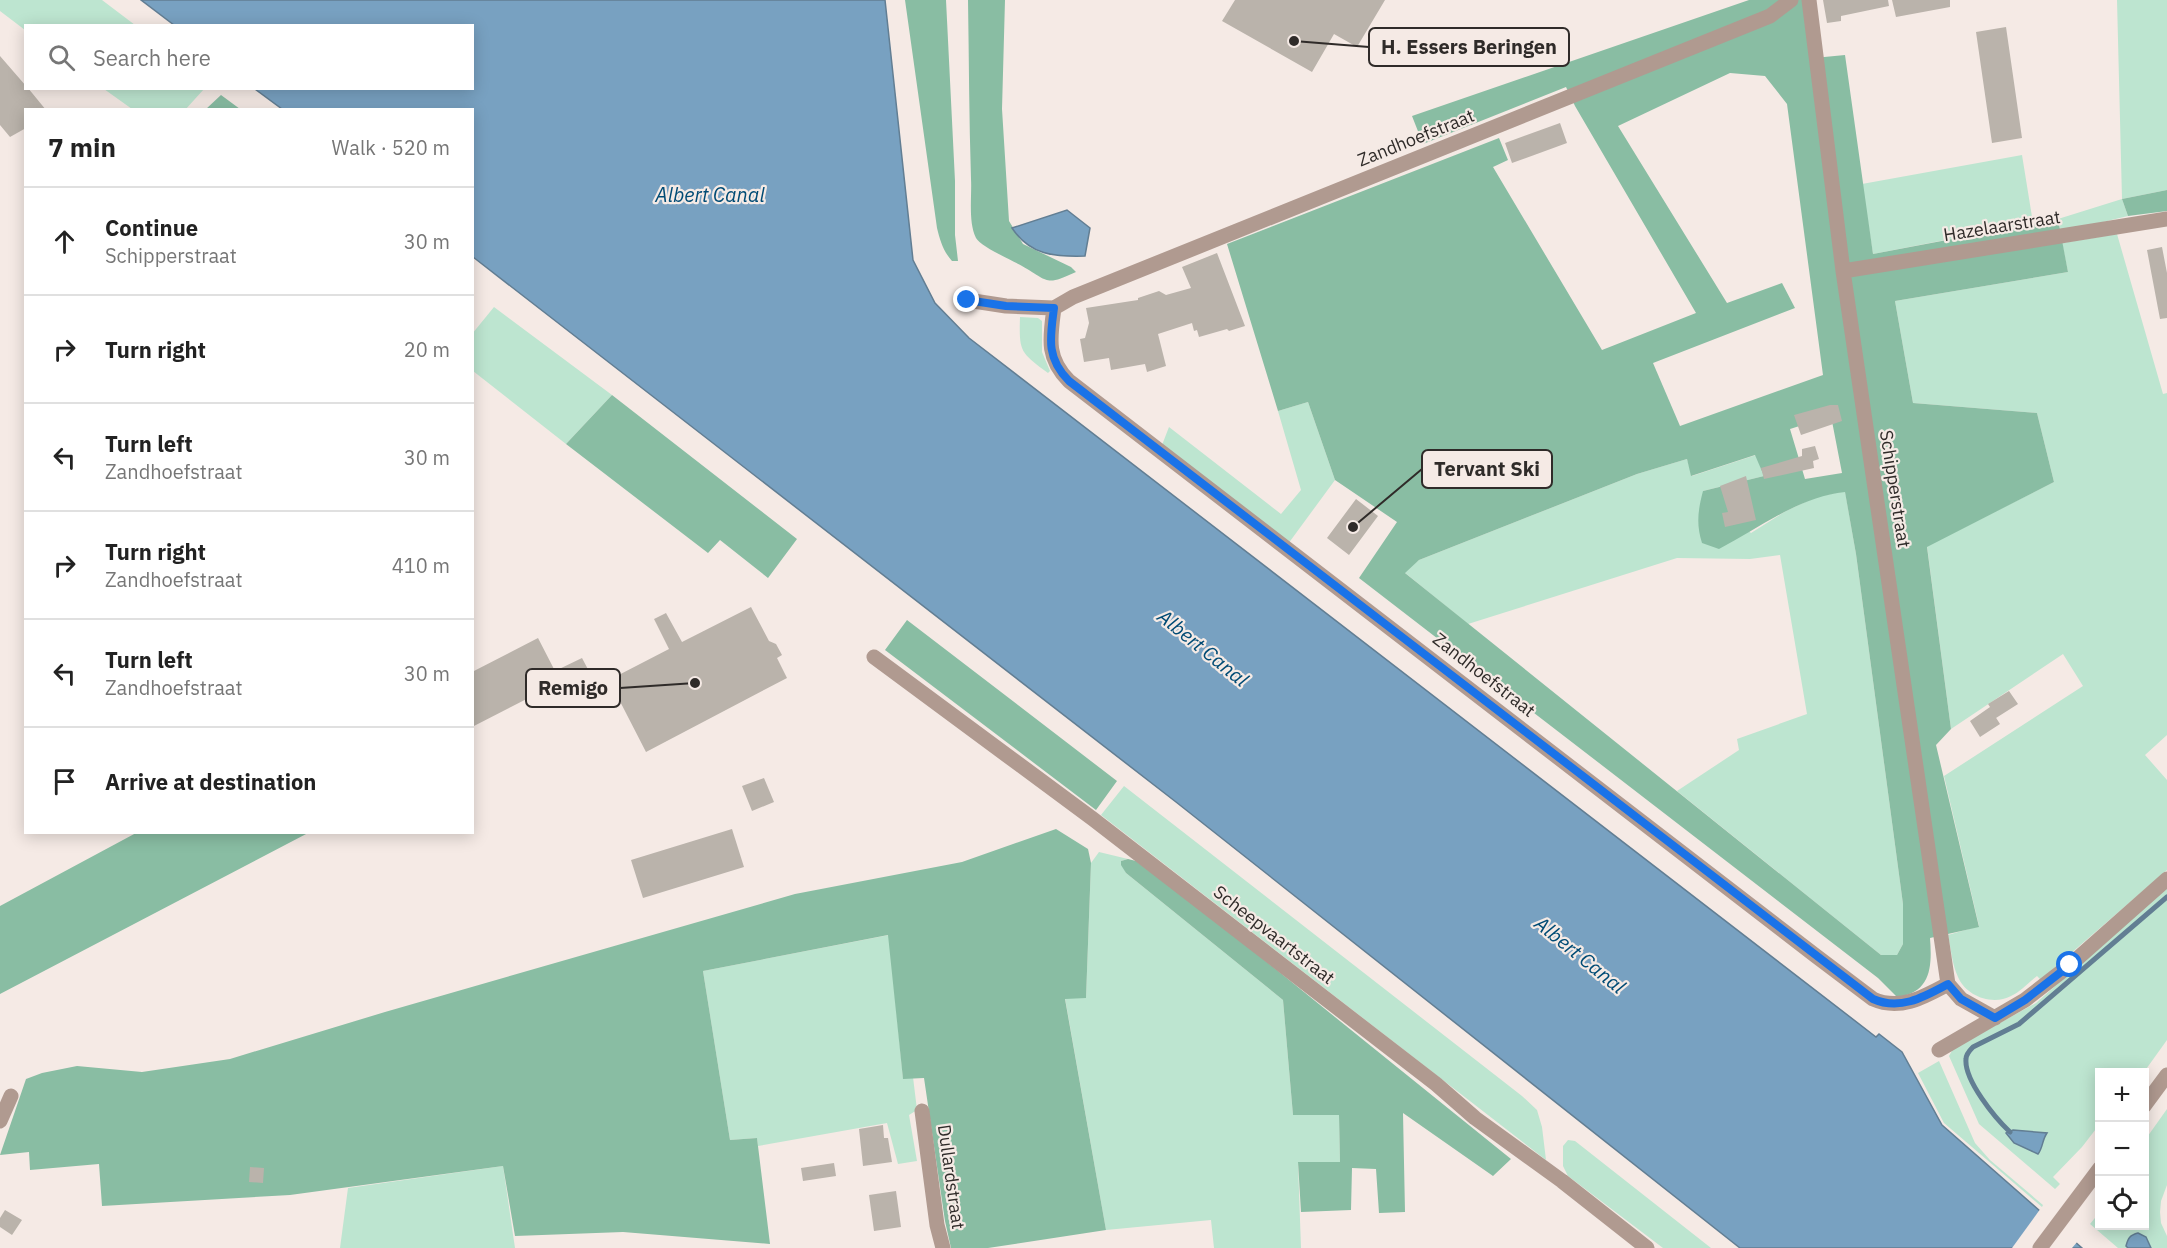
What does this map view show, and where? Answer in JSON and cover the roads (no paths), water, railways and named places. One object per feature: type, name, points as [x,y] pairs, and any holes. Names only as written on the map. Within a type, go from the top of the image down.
[{"type":"street","name":"Zandhoefstraat","points":[[1791,0],[1770,16],[1073,297],[1054,308],[1051,348],[1059,371],[1069,381],[1873,999],[1883,1003],[1907,1003],[1923,998],[1948,984]]},
{"type":"street","name":"Schipperstraat","points":[[1809,0],[1843,271],[1948,984]]},
{"type":"street","name":"Hazelaarstraat","points":[[1843,271],[2167,219]]},
{"type":"street","points":[[967,300],[1006,306],[1054,308]]},
{"type":"street","name":"Scheepvaartstraat","points":[[874,657],[1102,826],[1427,1077],[1476,1118],[1562,1181],[1647,1248]]},
{"type":"street","points":[[1939,1050],[2025,1000],[2070,965],[2167,879]]},
{"type":"street","points":[[1948,984],[1961,999],[1995,1018]]},
{"type":"street","points":[[2149,1100],[2167,1075]]},
{"type":"street","points":[[0,1121],[11,1096]]},
{"type":"street","name":"Dullardstraat","points":[[922,1111],[937,1225],[943,1248]]},
{"type":"street","points":[[2040,1248],[2095,1175]]},
{"type":"water","name":"Albert Canal","points":[[141,0],[885,0],[913,260],[935,303],[969,338],[1876,1037],[1879,1034],[1902,1052],[1942,1125],[2082,1248],[1740,1248],[1176,802],[474,258],[474,108],[281,108],[256,90],[474,90],[474,24],[173,24]]},
{"type":"water","points":[[1067,210],[1090,228],[1085,256],[1053,255],[1035,249],[1019,237],[1012,228]]},
{"type":"water","points":[[2013,1130],[2047,1133],[2038,1154],[2014,1143],[2006,1133]]},
{"type":"water","points":[[2138,1233],[2146,1237],[2151,1248],[2128,1248],[2126,1246],[2130,1237]]},
{"type":"waterway","points":[[2010,1132],[1975,1088],[1967,1068],[1968,1052],[1973,1047],[2019,1024],[2167,897]]},
{"type":"place","name":"H. Essers Beringen","points":[[1294,41]]},
{"type":"place","name":"Tervant Ski","points":[[1353,527]]},
{"type":"place","name":"Remigo","points":[[695,683]]}]
